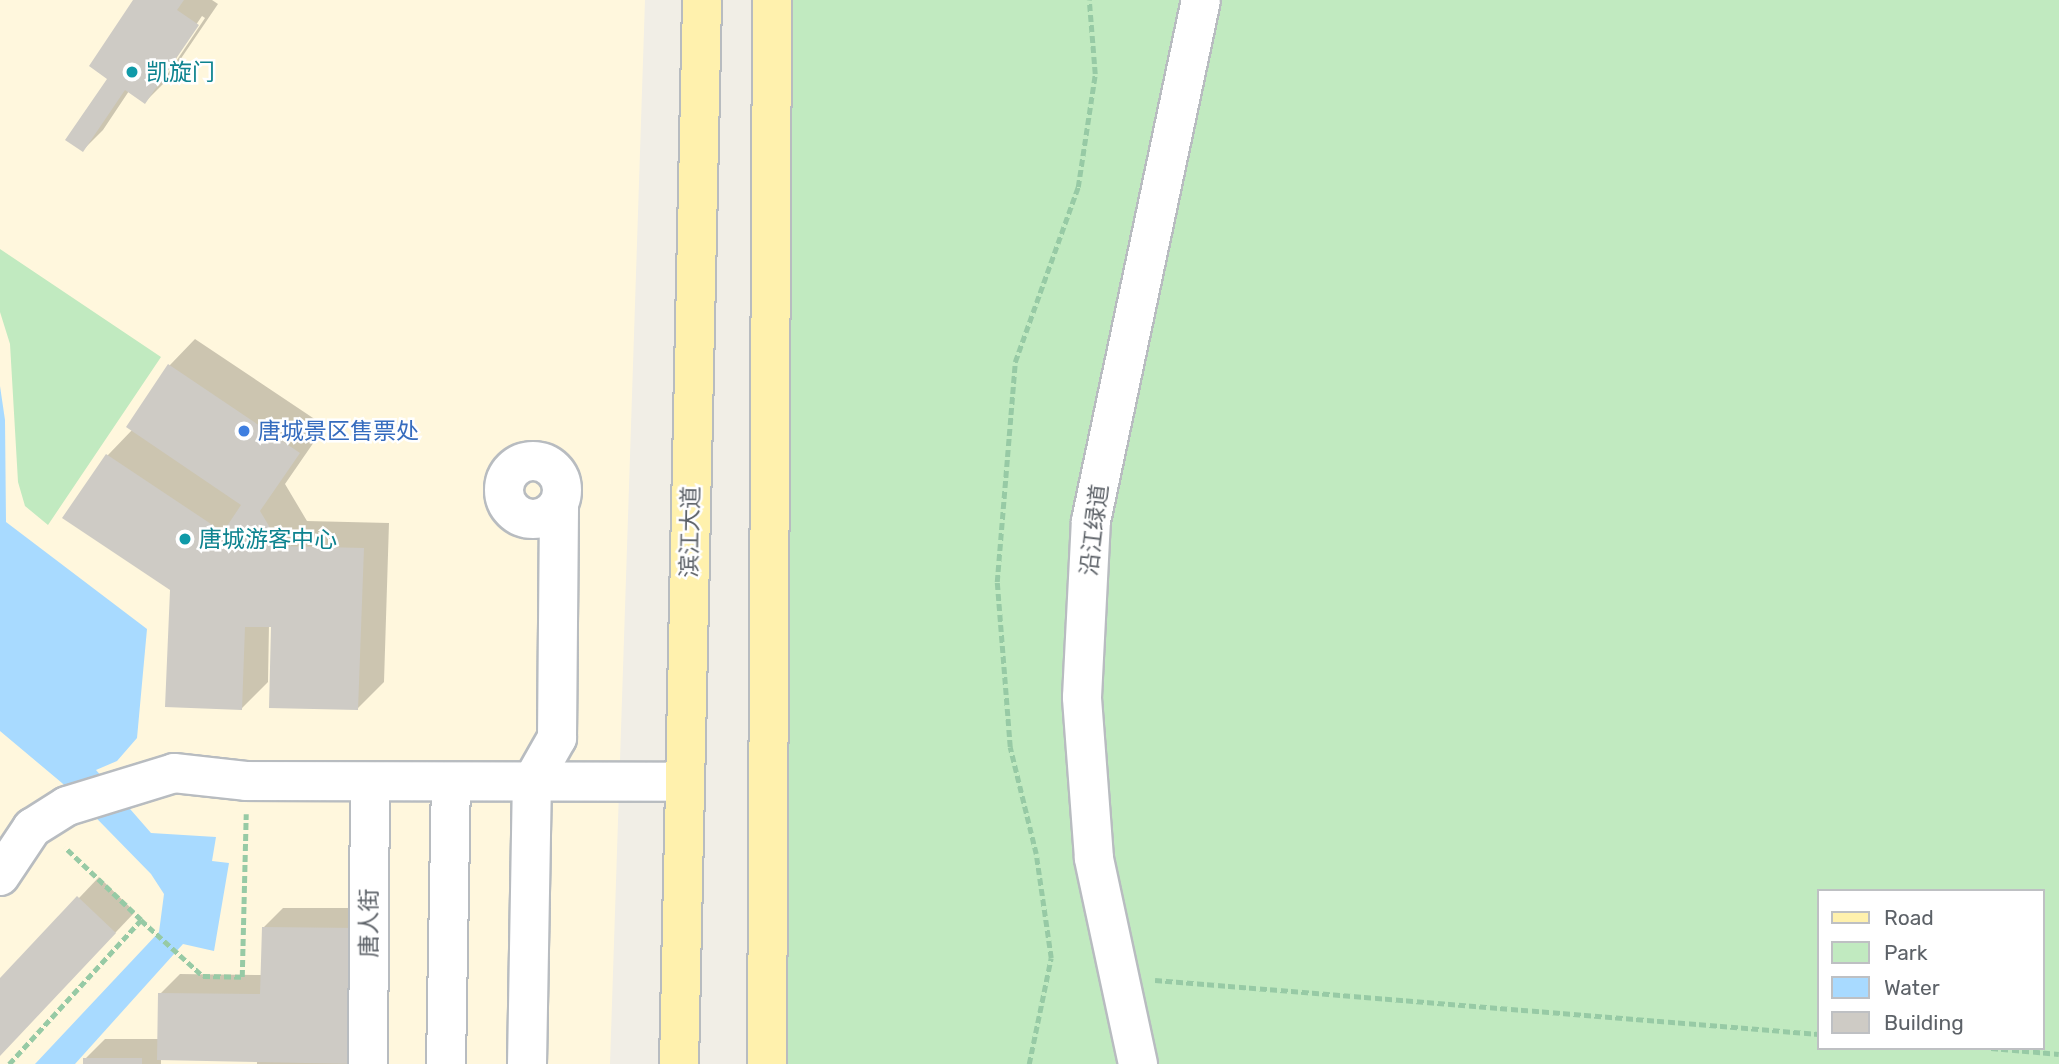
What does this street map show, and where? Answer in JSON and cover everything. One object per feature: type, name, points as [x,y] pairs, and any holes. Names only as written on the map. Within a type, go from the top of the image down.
[{"type":"main road","name":"滨江大道","points":[[679,1064],[702,0]]},
{"type":"main road","points":[[767,1064],[772,0]]},
{"type":"street","name":"沿江绿道","points":[[1138,1064],[1094,858],[1082,697],[1091,521],[1200,0]]},
{"type":"street","points":[[527,1064],[532,782],[557,738],[558,505]]},
{"type":"street","points":[[0,876],[33,828],[53,815],[130,785],[174,774],[246,781],[370,783],[685,782]]},
{"type":"street","name":"唐人街","points":[[368,1064],[370,783]]},
{"type":"street","points":[[446,1064],[451,783]]},
{"type":"path","points":[[1029,1064],[1051,958],[1036,854],[1010,747],[997,582],[1015,362],[1080,174],[1095,74],[1089,0]]},
{"type":"path","points":[[53,815],[141,920],[203,976],[242,977],[246,781]]},
{"type":"path","points":[[9,1064],[141,920]]},
{"type":"path","points":[[1119,977],[1818,1034]]},
{"type":"path","points":[[2014,1050],[2059,1054]]},
{"type":"shaded area","points":[[0,0],[645,0],[610,1064],[0,1064]]},
{"type":"green space","points":[[772,0],[2059,0],[2059,1064],[767,1064]]},
{"type":"green space","points":[[0,249],[161,357],[48,525],[25,506],[18,482],[10,344],[0,312]]},
{"type":"water","points":[[0,386],[5,420],[6,522],[147,629],[137,738],[117,761],[96,770],[151,833],[216,837],[212,861],[229,863],[214,951],[183,944],[75,1064],[35,1064],[159,932],[164,894],[151,874],[62,783],[0,731]]},
{"type":"building","name":"凯旋门","points":[[133,0],[184,0],[177,10],[199,25],[145,104],[125,90],[83,152],[65,140],[107,79],[89,66]]},
{"type":"building","name":"唐城游客中心","points":[[168,364],[300,453],[260,511],[281,546],[364,548],[358,710],[269,708],[271,627],[245,627],[242,710],[165,707],[170,590],[62,518],[106,454],[223,532],[241,505],[126,427]]},
{"type":"building","points":[[77,896],[116,933],[0,1056],[0,978]]},
{"type":"building","points":[[262,927],[359,928],[358,1064],[157,1060],[158,993],[260,994]]},
{"type":"building","points":[[83,1058],[142,1058],[142,1064],[83,1064]]},
{"type":"place","name":"凯旋门","points":[[132,72]]},
{"type":"place","name":"唐城景区售票处","points":[[244,431]]},
{"type":"place","name":"唐城游客中心","points":[[185,539]]}]
